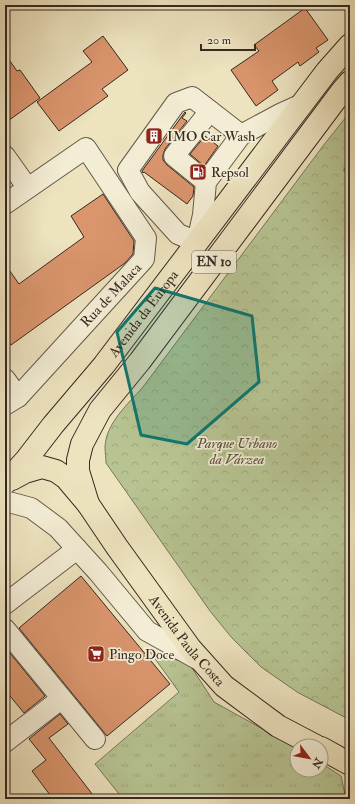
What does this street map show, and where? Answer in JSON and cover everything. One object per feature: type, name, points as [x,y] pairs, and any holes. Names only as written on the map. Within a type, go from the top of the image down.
[{"type":"main road","name":"Avenida da Europa","points":[[6,488],[104,365],[327,71],[350,45]]},
{"type":"main road","name":"Avenida da Europa","points":[[88,504],[78,471],[78,460],[82,444],[100,410],[140,361],[350,82]]},
{"type":"main road","points":[[6,488],[25,472],[42,467],[51,469],[66,478],[88,504]]},
{"type":"main road","name":"Avenida Paula Costa","points":[[88,504],[117,547],[200,660],[230,691],[278,726],[301,738]]},
{"type":"main road","points":[[329,752],[347,762],[350,780]]},
{"type":"street","points":[[241,135],[192,97],[176,103],[128,170],[140,192],[178,234],[198,242],[203,215],[206,182],[241,135],[302,104]]},
{"type":"street","points":[[206,182],[174,156],[210,111]]},
{"type":"street","name":"Rua de Malaca","points":[[11,401],[144,259],[146,238],[86,148],[27,187]]},
{"type":"street","points":[[5,156],[27,187],[5,204]]},
{"type":"street","points":[[5,379],[11,401]]},
{"type":"street","points":[[6,488],[58,528],[98,572],[147,631],[200,660]]},
{"type":"street","points":[[5,604],[77,548]]},
{"type":"street","points":[[5,629],[95,739]]},
{"type":"street","points":[[5,742],[62,698]]},
{"type":"highlighted area","points":[[155,288],[252,316],[259,382],[187,444],[141,435],[117,332]]},
{"type":"green space","name":"Parque Urbano da Várzea","points":[[350,112],[350,720],[297,692],[261,667],[232,638],[210,611],[106,463],[105,447],[109,430],[119,414],[143,387]]},
{"type":"green space","points":[[148,649],[190,665],[214,702],[289,744],[289,778],[329,778],[329,768],[341,776],[346,799],[123,799],[95,764],[179,692]]},
{"type":"building","points":[[305,8],[328,40],[316,48],[319,52],[300,66],[298,62],[272,81],[278,90],[256,106],[231,70],[259,51],[254,45]]},
{"type":"building","points":[[103,36],[128,70],[102,89],[108,96],[59,131],[37,102],[92,62],[83,51]]},
{"type":"building","points":[[5,54],[17,71],[20,70],[40,98],[5,123]]},
{"type":"building","points":[[185,112],[186,113],[182,118],[187,121],[165,149],[163,160],[194,187],[193,196],[187,204],[142,171]]},
{"type":"building","points":[[205,136],[218,146],[204,166],[190,154]]},
{"type":"building","points":[[103,194],[134,241],[133,254],[125,263],[11,345],[5,336],[5,264],[19,284],[84,237],[71,216]]},
{"type":"building","name":"Pingo Doce","points":[[81,576],[170,684],[107,736],[19,628]]},
{"type":"building","points":[[5,647],[45,696],[24,713],[5,690]]},
{"type":"building","points":[[60,714],[68,724],[49,738],[96,799],[53,799],[32,771],[46,760],[29,739]]},
{"type":"waterway","points":[[346,170],[350,173]]},
{"type":"place","name":"IMO Car Wash","points":[[154,136]]},
{"type":"place","name":"Repsol","points":[[198,172]]},
{"type":"place","name":"Pingo Doce","points":[[96,654]]}]
